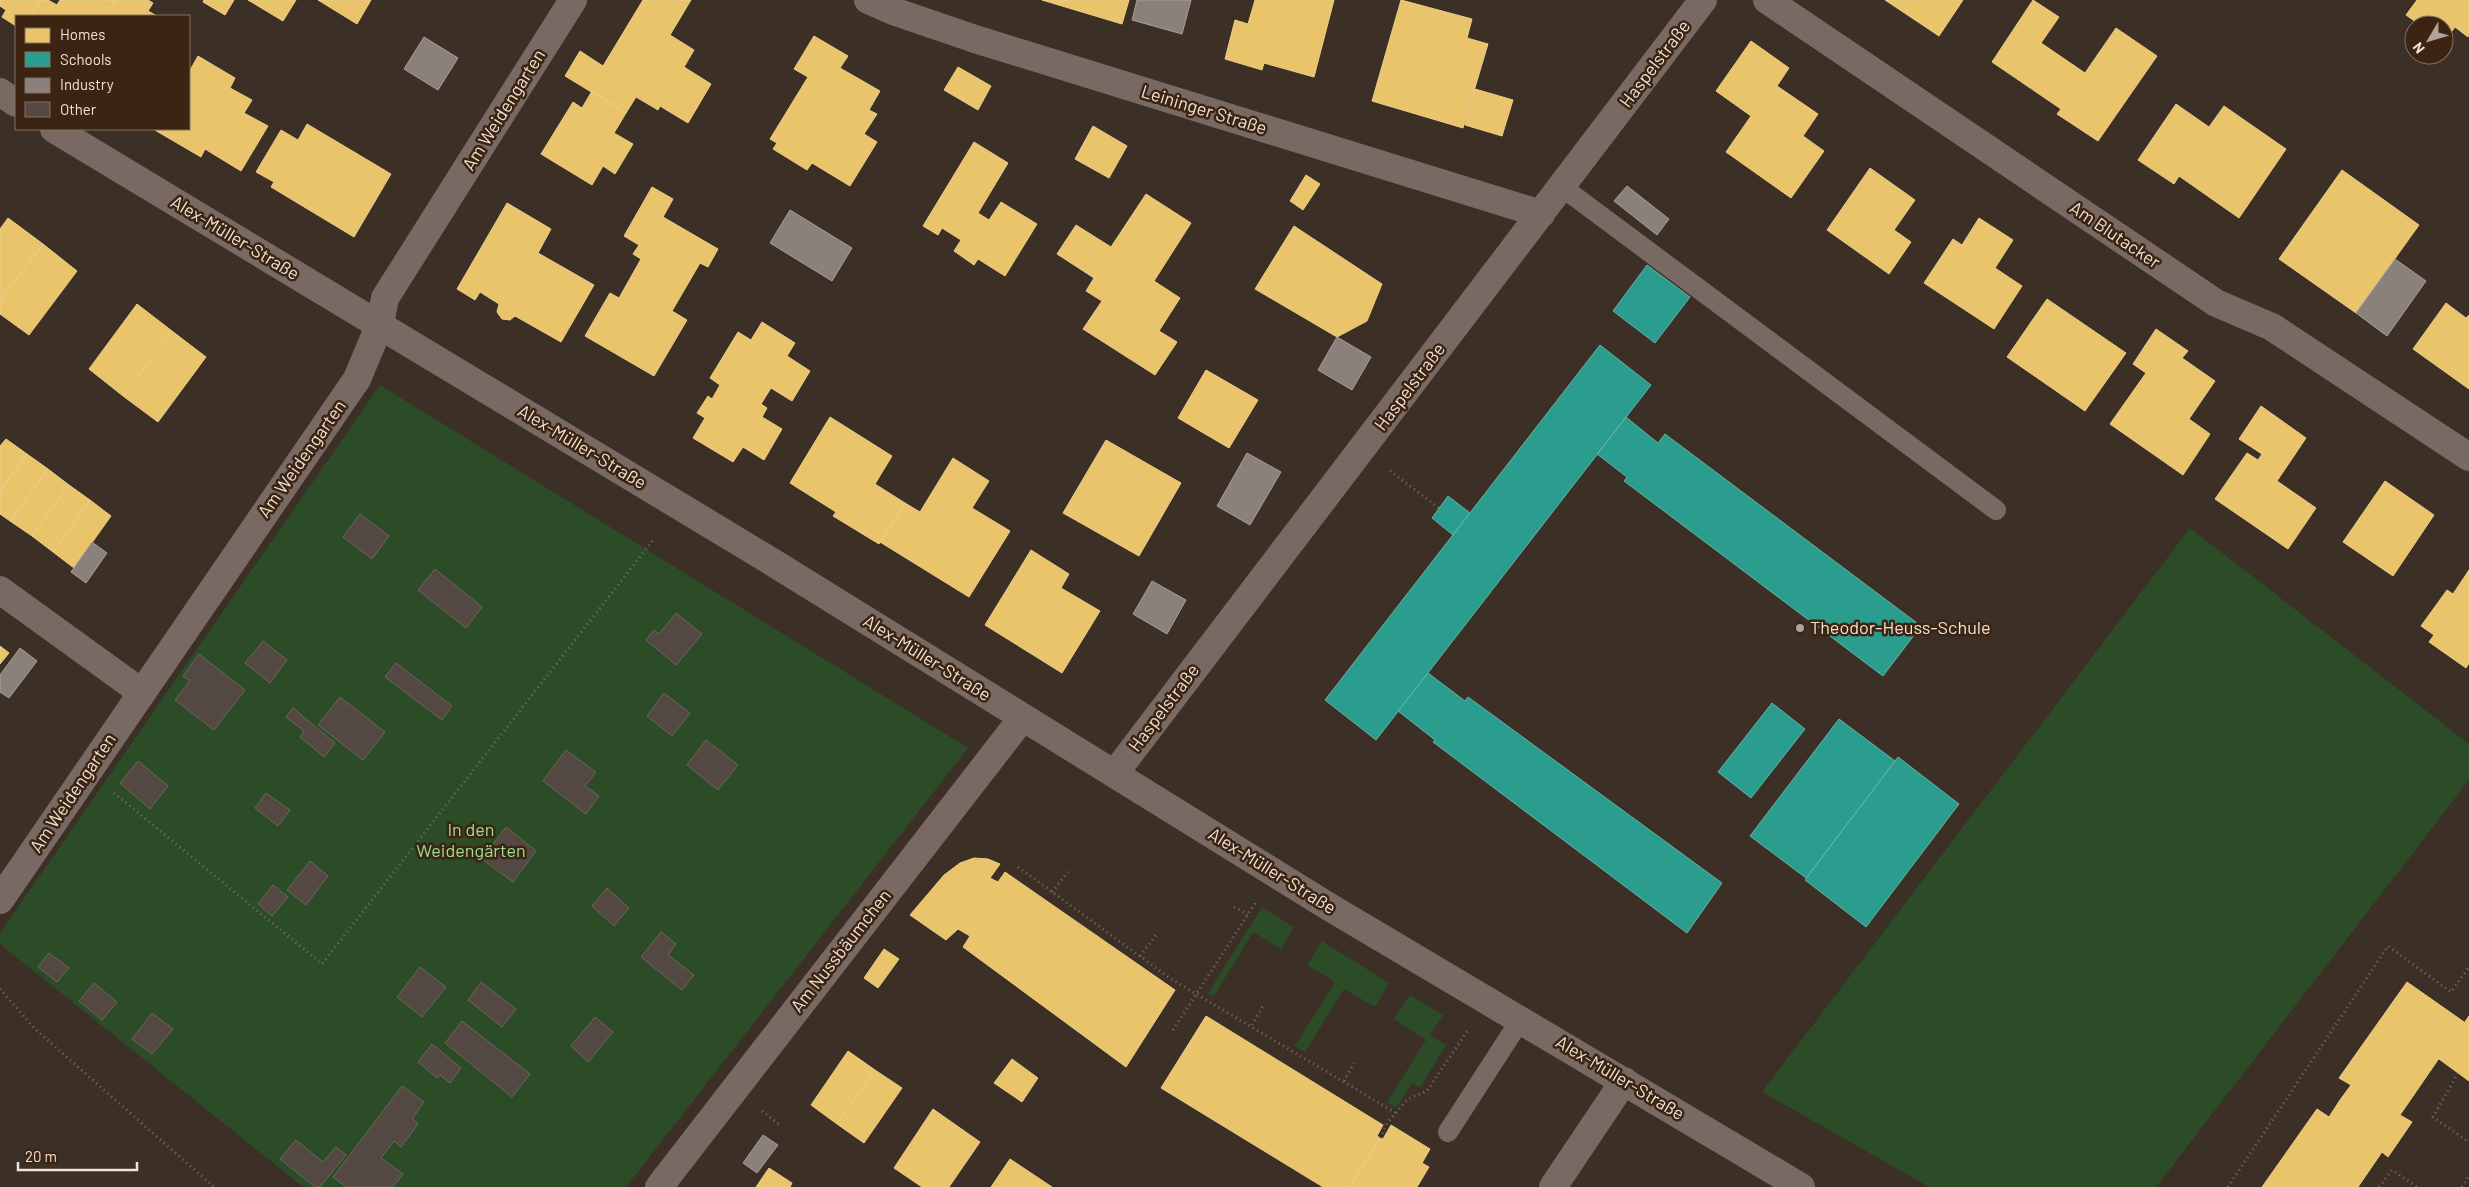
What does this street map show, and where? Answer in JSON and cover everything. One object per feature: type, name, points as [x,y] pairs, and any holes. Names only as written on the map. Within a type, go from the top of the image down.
[{"type":"street","name":"Am Weidengarten","points":[[0,900],[357,379],[380,324],[385,298],[573,0]]},
{"type":"street","name":"Leininger Straße","points":[[868,0],[893,11],[984,42],[1541,214]]},
{"type":"street","name":"Haspelstraße","points":[[1115,773],[1703,0]]},
{"type":"street","name":"Am Blutacker","points":[[1767,0],[2216,303],[2272,326],[2469,458]]},
{"type":"street","points":[[0,92],[15,103]]},
{"type":"street","name":"Alex-Müller-Straße","points":[[56,130],[380,324],[1115,773],[1326,905],[1521,1019],[1801,1187]]},
{"type":"street","points":[[0,590],[141,692]]},
{"type":"street","name":"Am Nussbäumchen","points":[[659,1187],[1023,717]]},
{"type":"street","points":[[1553,1187],[1624,1081]]},
{"type":"lane","points":[[1562,187],[1996,510]]},
{"type":"lane","points":[[1448,1132],[1521,1019]]},
{"type":"path","points":[[1385,467],[1439,508]]},
{"type":"path","points":[[88,771],[322,964],[654,539]]},
{"type":"path","points":[[1018,867],[1171,979],[1199,993],[1396,1113]]},
{"type":"path","points":[[1052,892],[1068,872]]},
{"type":"path","points":[[1173,1030],[1199,993],[1257,900]]},
{"type":"path","points":[[1234,907],[1248,914]]},
{"type":"path","points":[[1140,956],[1156,935]]},
{"type":"path","points":[[2228,1187],[2388,946],[2451,992],[2469,967]]},
{"type":"path","points":[[0,988],[35,1029],[214,1187]]},
{"type":"path","points":[[1252,1025],[1264,1006]]},
{"type":"path","points":[[1380,1138],[1388,1123],[1408,1099],[1427,1091],[1468,1029]]},
{"type":"path","points":[[1344,1081],[1354,1063]]},
{"type":"path","points":[[2458,1073],[2434,1117],[2469,1142]]},
{"type":"path","points":[[770,1117],[780,1125]]},
{"type":"path","points":[[2379,1187],[2392,1170],[2417,1187]]},
{"type":"path","points":[[2462,1187],[2469,1176]]},
{"type":"green space","name":"In den Weidengärten","points":[[380,385],[968,748],[626,1187],[303,1187],[0,944],[0,933]]},
{"type":"green space","points":[[2190,528],[2469,744],[2469,780],[2156,1187],[1929,1187],[1762,1092]]},
{"type":"green space","points":[[1262,907],[1294,927],[1281,949],[1253,932],[1214,996],[1208,993]]},
{"type":"green space","points":[[1322,941],[1389,983],[1375,1007],[1344,989],[1305,1052],[1295,1046],[1335,982],[1307,965]]},
{"type":"green space","points":[[1410,995],[1443,1015],[1430,1035],[1446,1045],[1420,1088],[1412,1083],[1396,1108],[1387,1102],[1426,1040],[1394,1019]]},
{"type":"building: Homes","points":[[0,0],[41,0],[32,15],[15,15],[15,25],[2,17],[6,10],[0,6]]},
{"type":"building: Homes","points":[[41,0],[48,0],[57,5],[60,0],[116,0],[107,15],[32,15]]},
{"type":"building: Homes","points":[[116,0],[148,0],[153,3],[148,11],[155,15],[107,15]]},
{"type":"building: Homes","points":[[204,0],[234,0],[225,15],[203,2]]},
{"type":"building: Homes","points":[[248,0],[296,0],[283,21]]},
{"type":"building: Homes","points":[[318,0],[371,0],[357,24]]},
{"type":"building: Homes","points":[[643,0],[691,0],[670,35],[694,50],[684,67],[711,84],[688,123],[660,106],[658,110],[636,97],[626,113],[565,76],[580,51],[603,66]]},
{"type":"building: Homes","points":[[1042,0],[1129,0],[1122,24]]},
{"type":"building: Homes","points":[[1255,0],[1334,0],[1314,77],[1264,63],[1262,70],[1225,59],[1235,20],[1248,24]]},
{"type":"building: Homes","points":[[1401,0],[1472,19],[1467,38],[1488,44],[1463,128],[1372,101]]},
{"type":"building: Homes","points":[[1885,0],[1963,0],[1939,36]]},
{"type":"building: Homes","points":[[2033,0],[2059,17],[2041,43],[2085,73],[2116,28],[2157,56],[2098,141],[2057,114],[2061,109],[1992,62]]},
{"type":"building: Homes","points":[[2417,0],[2469,0],[2469,35],[2468,37],[2455,27],[2454,28],[2454,15],[2406,15]]},
{"type":"building: Homes","points":[[814,36],[848,56],[840,68],[880,91],[869,110],[877,114],[864,134],[877,142],[850,186],[812,163],[807,170],[773,149],[777,143],[770,139],[808,77],[794,69]]},
{"type":"building: Homes","points":[[1751,41],[1789,68],[1777,86],[1818,114],[1803,136],[1824,151],[1791,198],[1726,152],[1751,116],[1716,91]]},
{"type":"building: Homes","points":[[198,56],[235,78],[230,88],[252,100],[244,113],[268,126],[241,171],[205,149],[201,157],[155,130],[190,130],[190,70]]},
{"type":"building: Homes","points":[[958,67],[991,86],[978,110],[944,90]]},
{"type":"building: Homes","points":[[1475,89],[1513,100],[1502,136],[1465,125]]},
{"type":"building: Homes","points":[[592,91],[626,113],[614,133],[633,144],[615,174],[603,166],[592,185],[541,154],[573,102],[582,108]]},
{"type":"building: Homes","points":[[2176,104],[2209,127],[2224,106],[2286,149],[2239,218],[2179,176],[2174,184],[2138,160]]},
{"type":"building: Homes","points":[[307,124],[391,174],[354,237],[271,187],[274,182],[256,172],[281,130],[298,140]]},
{"type":"building: Homes","points":[[1093,126],[1127,146],[1109,178],[1075,159]]},
{"type":"building: Homes","points":[[974,142],[1008,163],[978,213],[989,220],[1001,202],[1037,224],[1005,276],[978,259],[974,265],[954,251],[961,240],[942,228],[938,235],[923,226]]},
{"type":"building: Homes","points":[[1870,168],[1915,200],[1894,230],[1911,242],[1889,274],[1827,230]]},
{"type":"building: Homes","points":[[2342,170],[2419,225],[2356,313],[2279,259]]},
{"type":"building: Homes","points":[[1306,175],[1320,184],[1303,210],[1290,201]]},
{"type":"building: Homes","points":[[652,187],[673,199],[663,217],[718,249],[708,267],[700,263],[672,311],[687,320],[654,376],[585,336],[610,293],[619,298],[641,259],[633,254],[639,245],[624,236]]},
{"type":"building: Homes","points":[[1146,194],[1191,223],[1154,281],[1180,298],[1159,331],[1177,342],[1155,375],[1083,329],[1102,301],[1086,291],[1094,278],[1057,254],[1076,225],[1111,247]]},
{"type":"building: Homes","points":[[507,203],[551,229],[538,253],[594,285],[561,342],[515,316],[510,320],[502,319],[497,312],[499,304],[480,292],[475,300],[457,289]]},
{"type":"building: Homes","points":[[8,218],[43,244],[0,301],[0,229]]},
{"type":"building: Homes","points":[[1979,218],[2013,240],[1995,268],[2022,286],[1994,329],[1924,283],[1953,239],[1962,245]]},
{"type":"building: Homes","points":[[1294,226],[1382,284],[1367,321],[1337,337],[1255,289]]},
{"type":"building: Homes","points":[[43,244],[77,271],[29,335],[0,314],[0,301]]},
{"type":"building: Homes","points":[[2047,299],[2126,353],[2085,411],[2007,357]]},
{"type":"building: Homes","points":[[2446,303],[2466,318],[2469,315],[2469,389],[2413,349]]},
{"type":"building: Homes","points":[[137,304],[172,331],[123,396],[89,369]]},
{"type":"building: Homes","points":[[762,322],[795,343],[787,356],[810,371],[792,401],[771,388],[761,404],[767,408],[762,417],[782,429],[764,460],[743,447],[733,462],[693,438],[705,418],[697,413],[708,396],[712,399],[720,385],[710,378],[738,332],[751,340]]},
{"type":"building: Homes","points":[[2156,329],[2188,351],[2182,358],[2215,381],[2189,419],[2210,434],[2183,475],[2110,424],[2146,373],[2133,364]]},
{"type":"building: Homes","points":[[172,331],[206,357],[158,422],[123,396]]},
{"type":"building: Homes","points":[[1206,370],[1258,400],[1229,448],[1178,418]]},
{"type":"building: Homes","points":[[2261,406],[2306,438],[2277,481],[2316,508],[2288,549],[2215,499],[2247,453],[2258,460],[2262,454],[2239,439]]},
{"type":"building: Homes","points":[[830,417],[892,456],[875,484],[905,503],[879,544],[833,516],[836,512],[790,483]]},
{"type":"building: Homes","points":[[6,439],[27,454],[0,491],[0,446]]},
{"type":"building: Homes","points":[[1106,440],[1181,483],[1139,556],[1063,513]]},
{"type":"building: Homes","points":[[27,454],[48,469],[10,521],[0,514],[0,491]]},
{"type":"building: Homes","points":[[953,458],[989,481],[972,508],[1010,531],[969,597],[880,542],[905,503],[920,512]]},
{"type":"building: Homes","points":[[48,469],[69,485],[32,536],[10,521]]},
{"type":"building: Homes","points":[[2385,481],[2434,515],[2393,576],[2343,542]]},
{"type":"building: Homes","points":[[69,485],[90,500],[53,552],[32,536]]},
{"type":"building: Homes","points":[[90,500],[111,516],[74,568],[53,552]]},
{"type":"building: Homes","points":[[1031,550],[1069,574],[1061,588],[1100,611],[1062,673],[985,625]]},
{"type":"building: Homes","points":[[2469,570],[2469,663],[2466,668],[2429,642],[2434,635],[2421,626],[2447,590],[2453,594]]},
{"type":"building: Homes","points":[[0,646],[9,653],[0,664]]},
{"type":"building: Homes","points":[[974,858],[988,859],[1000,864],[990,878],[998,882],[1005,872],[1175,990],[1126,1067],[963,947],[970,936],[958,929],[946,940],[910,915],[944,875],[960,863]]},
{"type":"building: Homes","points":[[884,949],[899,959],[878,988],[864,978]]},
{"type":"building: Homes","points":[[2407,982],[2464,1022],[2400,1115],[2412,1122],[2388,1157],[2382,1152],[2358,1187],[2262,1187],[2317,1109],[2329,1117],[2351,1085],[2339,1078]]},
{"type":"building: Homes","points":[[1206,1016],[1383,1125],[1377,1136],[1380,1138],[1350,1187],[1323,1187],[1161,1088]]},
{"type":"building: Homes","points":[[2469,1016],[2469,1081],[2439,1059]]},
{"type":"building: Homes","points":[[848,1051],[875,1070],[837,1124],[811,1105]]},
{"type":"building: Homes","points":[[1012,1059],[1038,1078],[1022,1102],[994,1083]]},
{"type":"building: Homes","points":[[875,1070],[902,1088],[864,1143],[837,1124]]},
{"type":"building: Homes","points":[[933,1109],[980,1142],[949,1187],[922,1187],[894,1168]]},
{"type":"building: Homes","points":[[1391,1125],[1430,1149],[1422,1163],[1429,1167],[1417,1187],[1350,1187],[1380,1138],[1383,1139]]},
{"type":"building: Homes","points":[[1010,1159],[1052,1187],[991,1187]]},
{"type":"building: Homes","points":[[769,1168],[792,1183],[790,1187],[756,1187]]},
{"type":"building: Schools","points":[[1647,265],[1690,297],[1655,343],[1613,311]]},
{"type":"building: Schools","points":[[1600,345],[1651,385],[1376,740],[1325,700]]},
{"type":"building: Schools","points":[[1626,417],[1658,443],[1665,434],[1921,626],[1883,676],[1624,481],[1627,477],[1597,454]]},
{"type":"building: Schools","points":[[1448,496],[1470,513],[1453,535],[1432,518]]},
{"type":"building: Schools","points":[[1428,673],[1465,701],[1468,697],[1722,883],[1687,933],[1433,742],[1435,740],[1398,711]]},
{"type":"building: Schools","points":[[1772,703],[1805,729],[1751,798],[1718,772]]},
{"type":"building: Schools","points":[[1839,719],[1895,761],[1806,878],[1750,836]]},
{"type":"building: Schools","points":[[1898,757],[1959,804],[1866,927],[1805,880]]},
{"type":"building: Industry","points":[[1137,0],[1191,0],[1182,34],[1132,20]]},
{"type":"building: Industry","points":[[424,37],[458,58],[438,90],[404,69]]},
{"type":"building: Industry","points":[[1627,186],[1669,219],[1657,235],[1614,201]]},
{"type":"building: Industry","points":[[790,210],[852,248],[832,281],[770,243]]},
{"type":"building: Industry","points":[[2395,259],[2426,281],[2387,336],[2356,313]]},
{"type":"building: Industry","points":[[1337,337],[1371,357],[1352,390],[1318,370]]},
{"type":"building: Industry","points":[[1247,453],[1281,472],[1250,525],[1217,506]]},
{"type":"building: Industry","points":[[92,542],[107,553],[86,583],[71,572]]},
{"type":"building: Industry","points":[[1152,581],[1186,600],[1167,634],[1133,614]]},
{"type":"building: Industry","points":[[20,648],[37,661],[9,698],[0,692],[0,675]]},
{"type":"building: Industry","points":[[763,1135],[778,1145],[757,1173],[743,1163]]},
{"type":"building: Other","points":[[360,514],[389,536],[372,559],[343,537]]},
{"type":"building: Other","points":[[435,569],[482,607],[466,628],[418,590]]},
{"type":"building: Other","points":[[676,613],[702,634],[676,665],[646,640],[654,630],[659,634]]},
{"type":"building: Other","points":[[263,641],[287,660],[270,683],[245,663]]},
{"type":"building: Other","points":[[199,654],[245,690],[214,730],[175,700],[190,681],[183,676]]},
{"type":"building: Other","points":[[396,663],[452,706],[442,720],[385,677]]},
{"type":"building: Other","points":[[664,693],[690,713],[672,736],[647,716]]},
{"type":"building: Other","points":[[340,697],[385,732],[363,760],[318,725]]},
{"type":"building: Other","points":[[293,708],[335,743],[324,757],[300,737],[304,731],[286,717]]},
{"type":"building: Other","points":[[706,740],[738,765],[718,790],[687,765]]},
{"type":"building: Other","points":[[566,750],[596,772],[585,786],[599,796],[586,814],[543,781]]},
{"type":"building: Other","points":[[138,761],[168,786],[150,809],[120,783]]},
{"type":"building: Other","points":[[266,793],[290,810],[278,826],[255,808]]},
{"type":"building: Other","points":[[506,827],[536,851],[513,882],[482,859]]},
{"type":"building: Other","points":[[310,861],[328,876],[306,905],[287,890]]},
{"type":"building: Other","points":[[273,885],[288,897],[272,916],[258,904]]},
{"type":"building: Other","points":[[607,888],[629,908],[614,926],[592,906]]},
{"type":"building: Other","points":[[661,932],[676,944],[668,955],[694,975],[682,990],[641,957]]},
{"type":"building: Other","points":[[49,953],[69,968],[57,982],[38,967]]},
{"type":"building: Other","points":[[420,967],[446,987],[422,1017],[397,997]]},
{"type":"building: Other","points":[[481,982],[516,1009],[502,1027],[468,1000]]},
{"type":"building: Other","points":[[94,983],[117,1002],[102,1020],[79,1001]]},
{"type":"building: Other","points":[[152,1013],[173,1029],[152,1054],[132,1039]]},
{"type":"building: Other","points":[[595,1017],[613,1032],[588,1062],[571,1046]]},
{"type":"building: Other","points":[[462,1021],[530,1074],[512,1097],[445,1043]]},
{"type":"building: Other","points":[[432,1044],[461,1068],[450,1083],[440,1075],[437,1078],[418,1062]]},
{"type":"building: Other","points":[[402,1086],[424,1102],[412,1119],[418,1124],[401,1147],[394,1141],[381,1158],[403,1174],[393,1187],[346,1187],[333,1177]]},
{"type":"building: Other","points":[[296,1140],[323,1162],[336,1147],[346,1155],[320,1187],[315,1187],[280,1159]]},
{"type":"place","name":"Theodor-Heuss-Schule","points":[[1800,628]]}]
